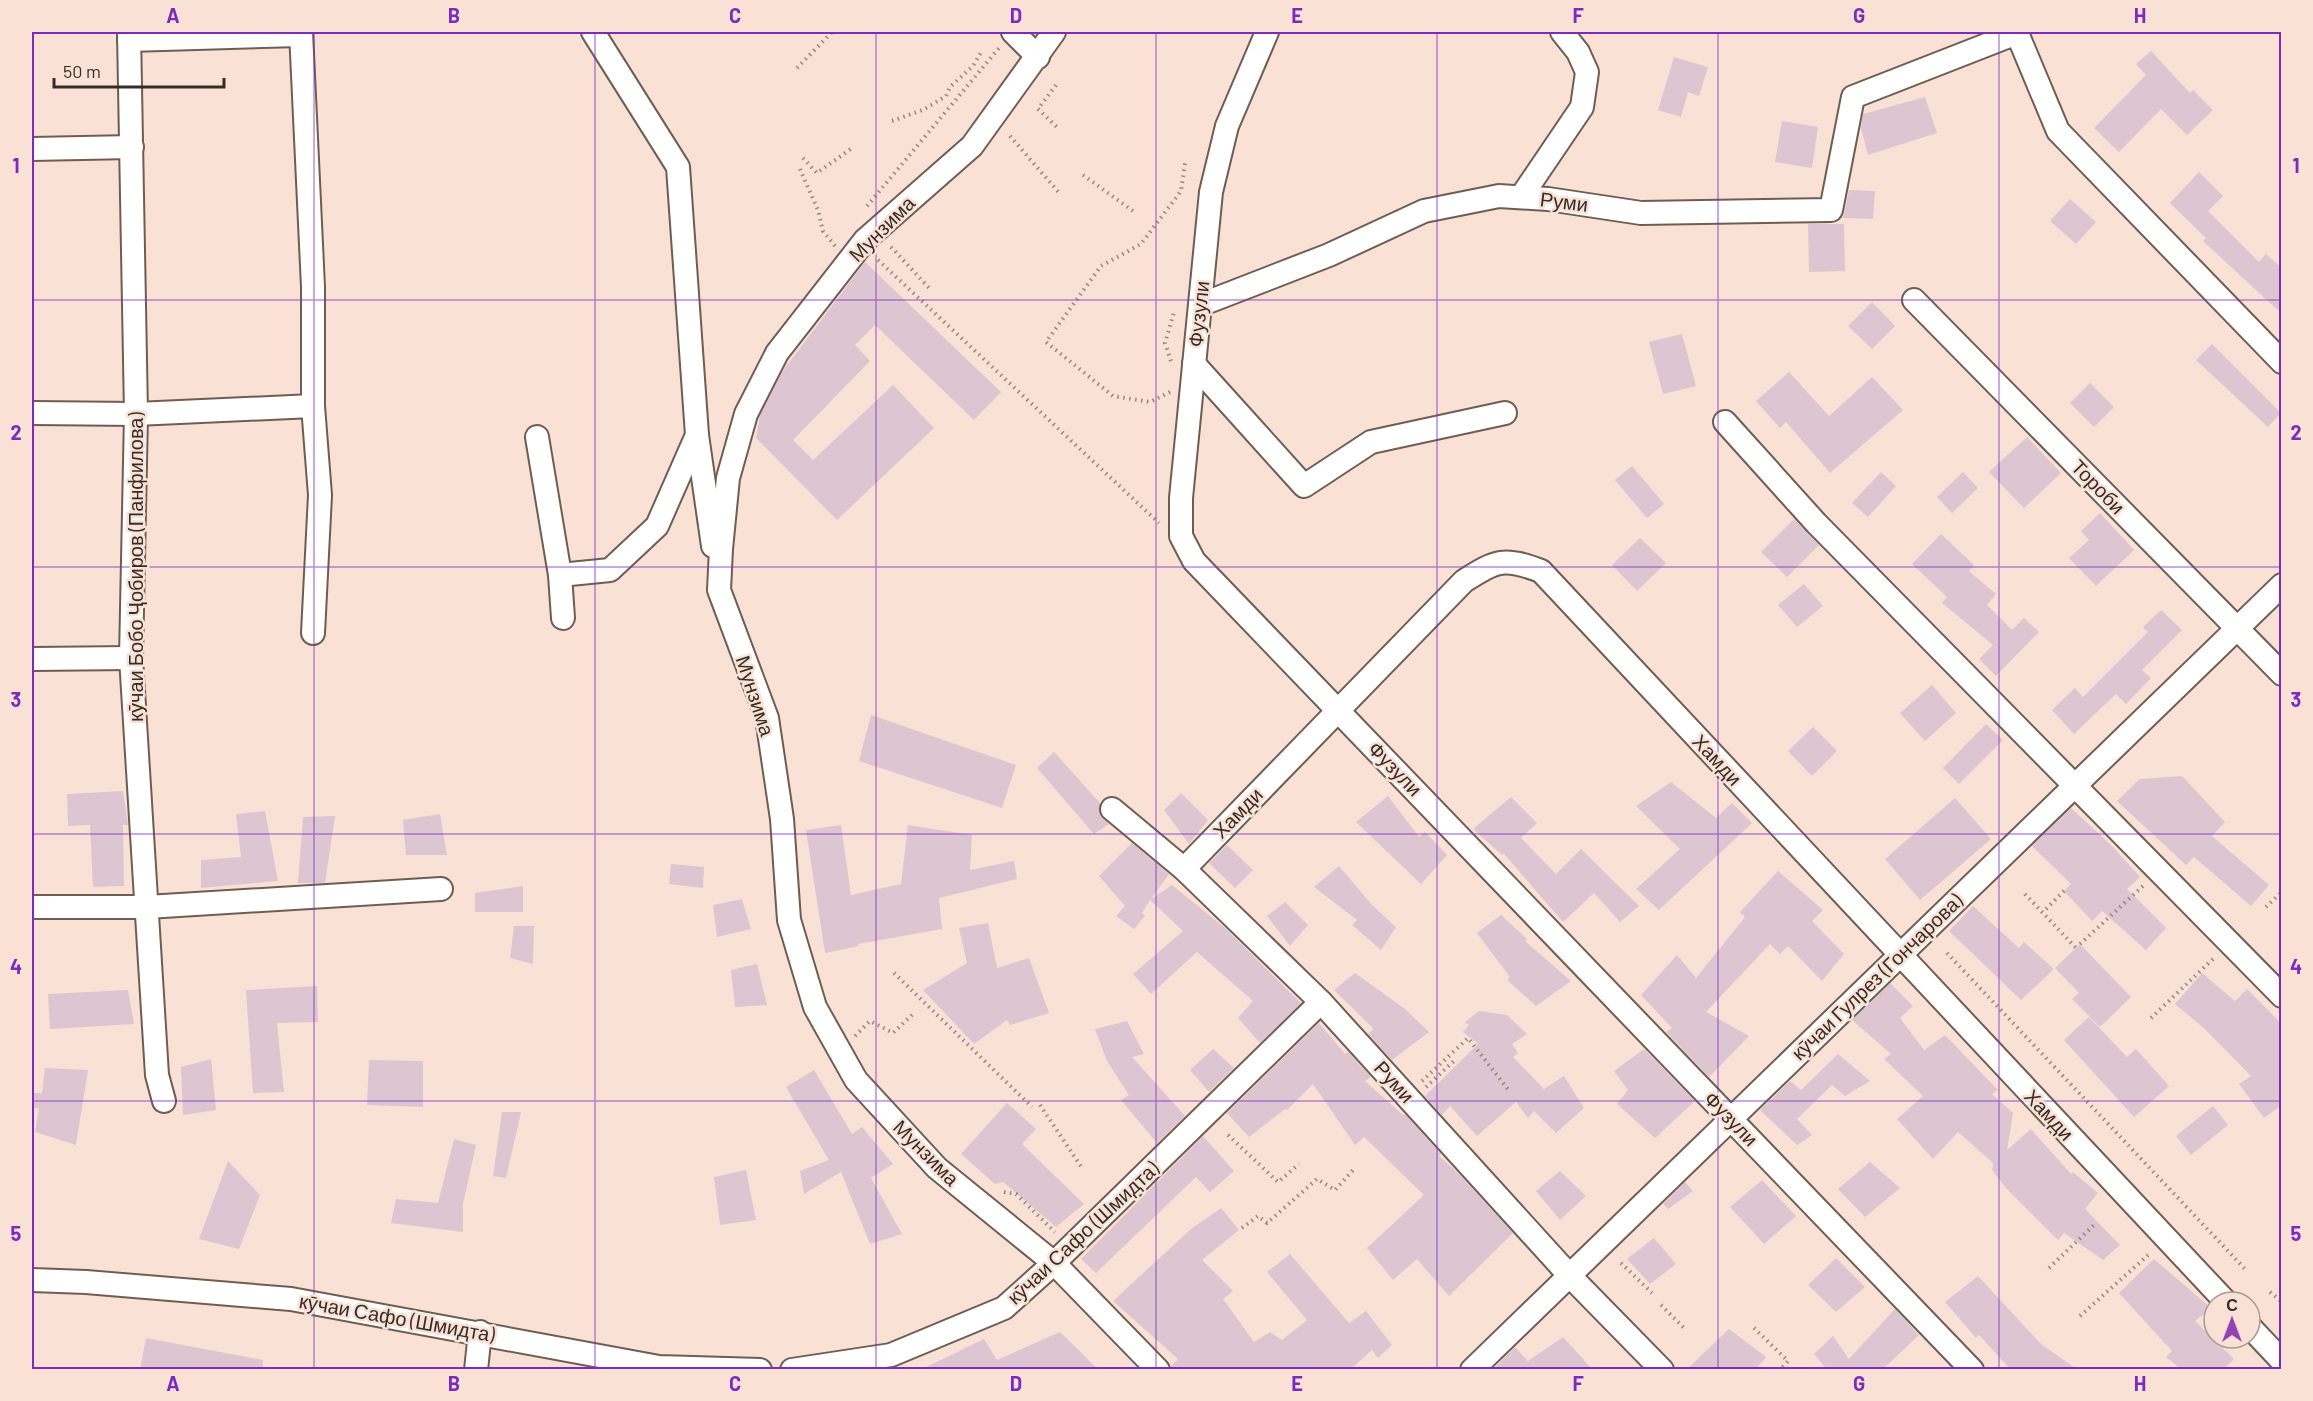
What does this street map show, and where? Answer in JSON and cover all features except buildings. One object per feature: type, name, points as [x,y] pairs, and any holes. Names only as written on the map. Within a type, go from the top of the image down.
[{"type":"street","points":[[593,32],[678,167],[697,435],[720,590]]},
{"type":"street","points":[[1013,32],[1038,57]]},
{"type":"street","name":"Мунзима","points":[[1054,32],[972,146],[865,240],[777,353],[746,414],[728,478],[721,549],[720,590],[766,718],[782,819],[789,920],[815,1007],[856,1080],[937,1168],[1054,1263],[1158,1370]]},
{"type":"street","name":"Фузули","points":[[1268,32],[1227,126],[1211,192],[1200,305],[1183,365],[1181,536],[1194,561],[1972,1370]]},
{"type":"street","points":[[1521,197],[1582,107],[1587,72],[1578,52],[1562,32]]},
{"type":"street","points":[[2019,32],[2058,131],[2282,362]]},
{"type":"street","name":"Руми","points":[[1200,305],[1329,255],[1424,211],[1498,196],[1548,199],[1641,213],[1831,210],[1853,97],[2019,32]]},
{"type":"street","points":[[129,36],[300,33],[313,287],[313,406],[320,495],[313,633]]},
{"type":"street","name":"кӯчаи Бобо Ҷобиров (Панфилова)","points":[[129,36],[136,414],[131,658],[158,1075],[164,1101]]},
{"type":"street","points":[[32,149],[132,147]]},
{"type":"street","name":"Тороби","points":[[1914,300],[2282,674]]},
{"type":"street","points":[[1183,365],[1304,486],[1371,441],[1505,413]]},
{"type":"street","points":[[32,413],[136,414],[313,406]]},
{"type":"street","points":[[1725,422],[1816,523],[2282,996]]},
{"type":"street","points":[[560,575],[610,570],[657,526],[697,435]]},
{"type":"street","points":[[537,437],[560,575],[562,618]]},
{"type":"street","name":"Хамди","points":[[1184,869],[1464,581],[1490,564],[1515,561],[1541,571],[2215,1290]]},
{"type":"street","name":"кӯчаи Гулрез (Гончарова)","points":[[1472,1370],[2282,585]]},
{"type":"street","points":[[32,659],[131,658]]},
{"type":"street","name":"Руми","points":[[1112,809],[1184,869],[1321,1002],[1569,1275],[1662,1370]]},
{"type":"street","points":[[32,907],[147,907],[441,890]]},
{"type":"street","name":"кӯчаи Сафо (Шмидта)","points":[[792,1370],[891,1355],[1004,1308],[1054,1263],[1321,1002]]},
{"type":"street","name":"кӯчаи Сафо (Шмидта)","points":[[32,1280],[86,1282],[291,1299],[480,1332],[659,1368],[760,1370]]},
{"type":"street","points":[[476,1370],[480,1332]]},
{"type":"street","points":[[2262,1340],[2282,1361]]},
{"type":"path","points":[[797,68],[832,32]]},
{"type":"path","points":[[864,210],[1013,32]]},
{"type":"path","points":[[892,121],[923,110],[946,96],[950,87],[973,66],[982,51]]},
{"type":"path","points":[[1056,85],[1038,109],[1059,129]]},
{"type":"path","points":[[1010,136],[1062,195]]},
{"type":"path","points":[[803,158],[817,173],[852,148]]},
{"type":"path","points":[[1178,388],[1150,402],[1113,396],[1046,342],[1101,266],[1141,244],[1181,191],[1185,163]]},
{"type":"path","points":[[800,169],[818,210],[823,231],[834,245],[840,247]]},
{"type":"path","points":[[1083,175],[1133,211]]},
{"type":"path","points":[[827,254],[841,237]]},
{"type":"path","points":[[891,247],[930,289]]},
{"type":"path","points":[[875,257],[1160,523]]},
{"type":"path","points":[[1174,312],[1166,344],[1183,365]]},
{"type":"path","points":[[2080,944],[2143,886]]},
{"type":"path","points":[[2046,909],[2064,891]]},
{"type":"path","points":[[2266,907],[2282,892]]},
{"type":"path","points":[[2025,894],[2076,948]]},
{"type":"path","points":[[1947,953],[2245,1269]]},
{"type":"path","points":[[2151,1018],[2214,958]]},
{"type":"path","points":[[894,973],[1032,1107]]},
{"type":"path","points":[[846,1033],[853,1038],[870,1021],[893,1033],[913,1014]]},
{"type":"path","points":[[1419,1083],[1468,1038],[1510,1092]]},
{"type":"path","points":[[1419,1094],[1455,1060]]},
{"type":"path","points":[[1040,1106],[1082,1168]]},
{"type":"path","points":[[1228,1135],[1278,1182],[1299,1164]]},
{"type":"path","points":[[1242,1228],[1258,1216],[1267,1223],[1317,1179],[1335,1190],[1355,1168]]},
{"type":"path","points":[[2049,1268],[2094,1225]]},
{"type":"path","points":[[2080,1316],[2148,1255]]},
{"type":"path","points":[[1622,1263],[1652,1293]]},
{"type":"path","points":[[2270,1292],[2282,1302]]},
{"type":"path","points":[[1660,1305],[1684,1329]]},
{"type":"path","points":[[1754,1328],[1788,1361],[1780,1370]]}]
